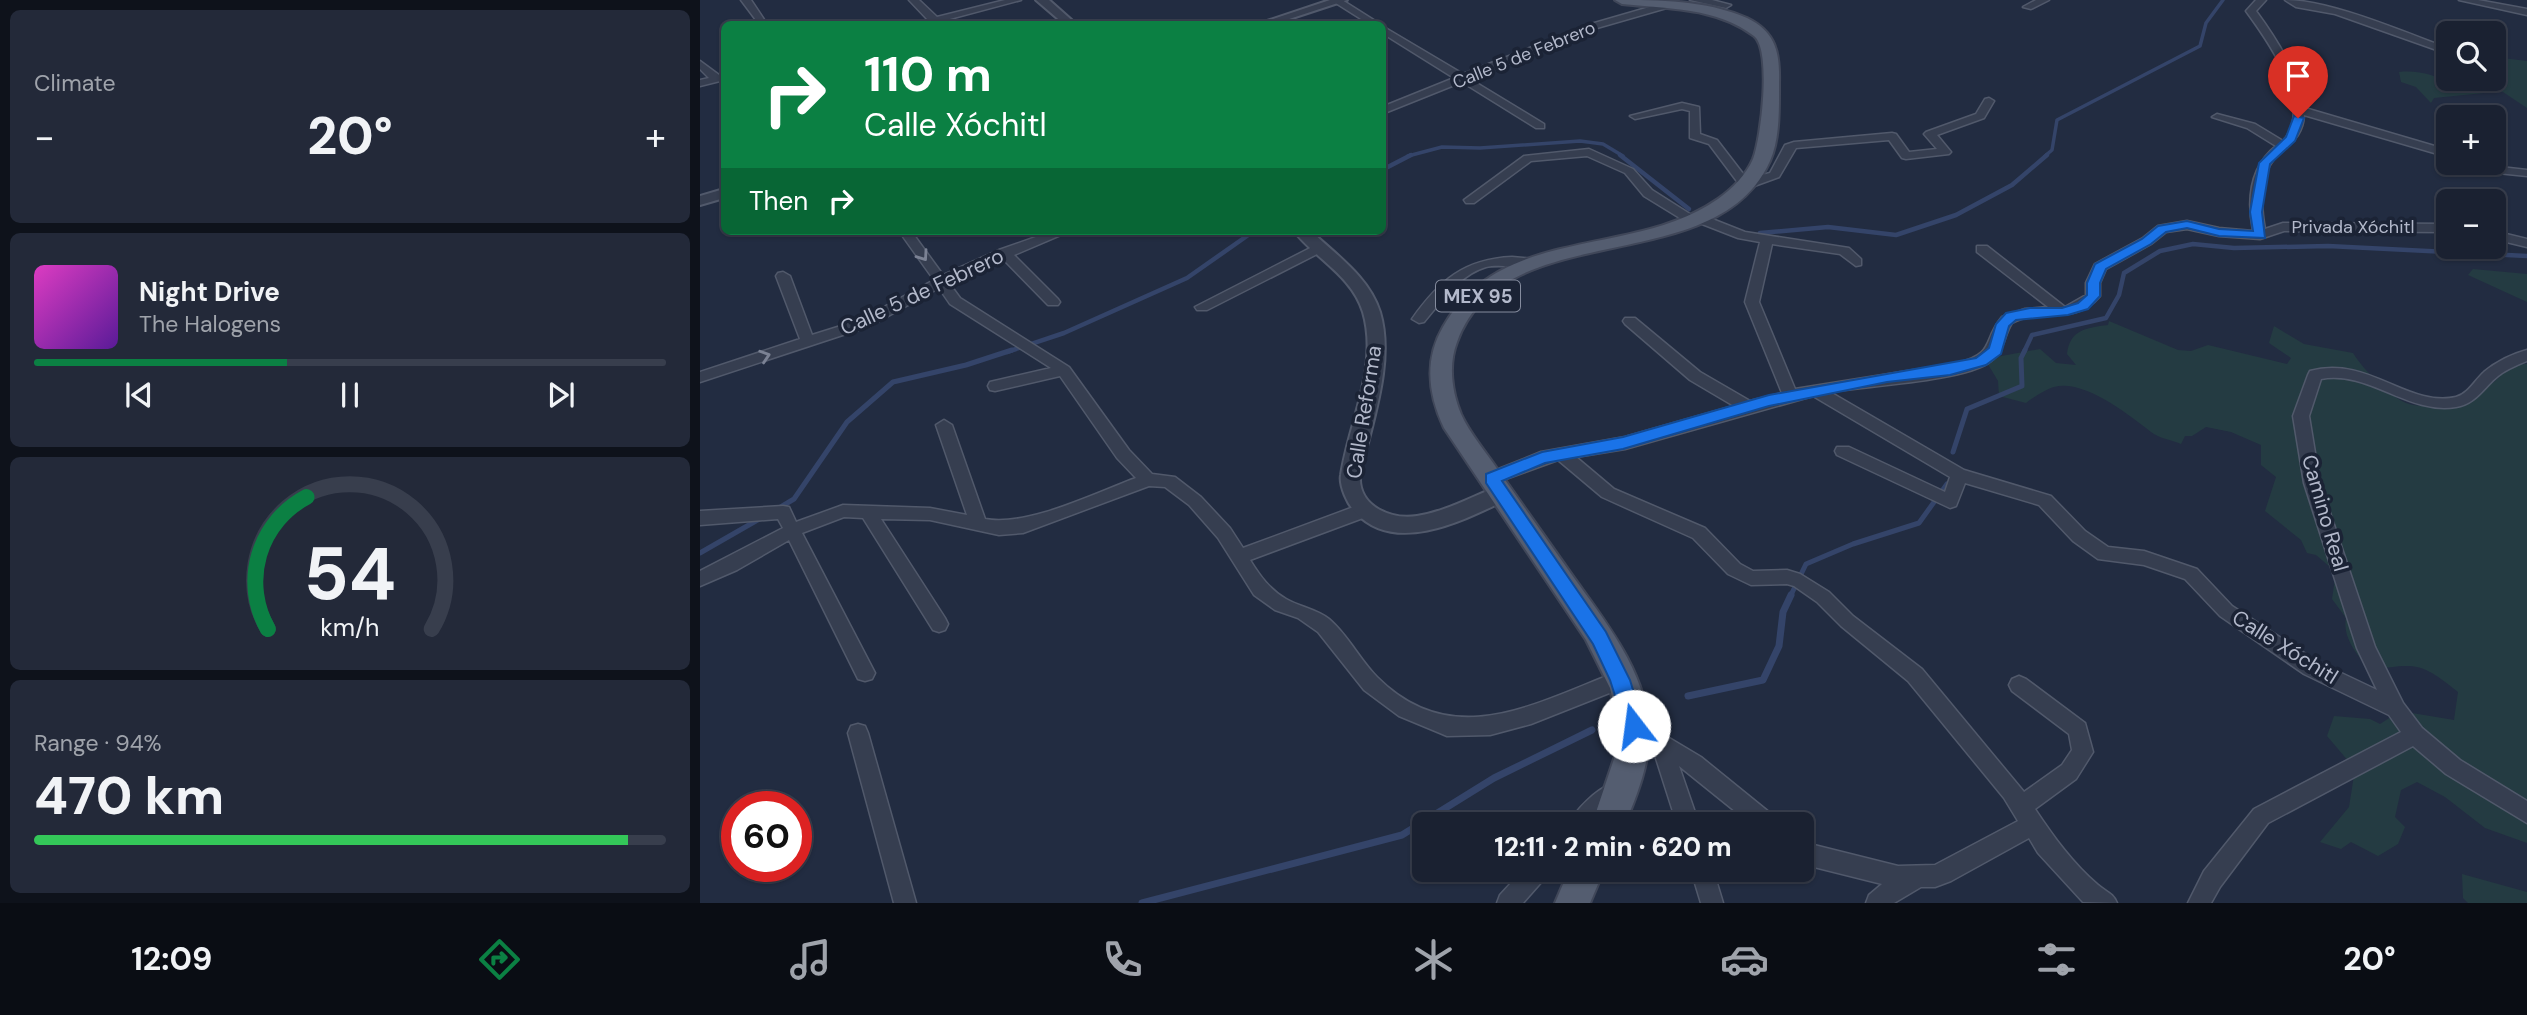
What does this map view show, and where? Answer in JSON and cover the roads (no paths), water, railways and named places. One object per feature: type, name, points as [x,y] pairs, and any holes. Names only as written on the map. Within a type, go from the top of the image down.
[{"type":"main road","name":"MEX 95","points":[[1613,812],[1625,780],[1634,726],[1620,680],[1600,638],[1448,412],[1442,394],[1441,360],[1450,332],[1466,307],[1491,286],[1534,263],[1695,219],[1726,202],[1747,183],[1766,145],[1770,47],[1761,33],[1735,19],[1667,5],[1622,0]]},
{"type":"main road","points":[[1572,903],[1582,882]]},
{"type":"street","points":[[746,0],[762,21]]},
{"type":"street","points":[[914,0],[935,21],[1016,0]]},
{"type":"street","points":[[1042,0],[1066,21]]},
{"type":"street","points":[[1273,21],[1338,0],[1370,21]]},
{"type":"street","points":[[1695,0],[1726,5]]},
{"type":"street","points":[[2028,7],[2045,0]]},
{"type":"street","points":[[1497,486],[1542,458],[1623,443],[1815,390],[1950,370],[1981,362],[1996,350],[2003,324],[2011,317],[2030,312],[2063,312],[2083,306],[2093,296],[2093,283],[2100,267],[2147,242],[2162,229],[2187,225],[2219,232],[2260,235],[2256,212],[2265,163],[2291,138],[2299,110],[2283,54],[2263,23],[2251,11],[2261,0]]},
{"type":"street","points":[[2290,0],[2298,5],[2337,12],[2436,47]]},
{"type":"street","points":[[2463,0],[2527,12]]},
{"type":"street","name":"Calle 5 de Febrero","points":[[1386,109],[1608,22],[1667,5]]},
{"type":"street","points":[[1386,32],[1540,126]]},
{"type":"street","points":[[700,64],[721,78]]},
{"type":"street","points":[[700,83],[721,78]]},
{"type":"street","points":[[1635,116],[1682,106],[1695,109],[1694,136],[1713,142],[1747,183],[1766,180],[1774,175],[1789,147],[1794,145],[1892,136],[1906,156],[1945,152],[1930,134],[1980,116],[1989,101]]},
{"type":"street","points":[[2299,110],[2436,150]]},
{"type":"street","points":[[2217,117],[2251,126],[2282,145]]},
{"type":"street","points":[[1470,200],[1528,158],[1589,152],[1629,171],[1648,193],[1695,219],[1734,233],[1844,251],[1856,262]]},
{"type":"street","points":[[2506,171],[2527,173]]},
{"type":"street","points":[[700,201],[721,195]]},
{"type":"street","name":"Privada Xóchitl","points":[[2260,235],[2283,227],[2436,228]]},
{"type":"street","points":[[908,235],[955,301],[1064,370],[1123,454],[1148,480]]},
{"type":"street","name":"Calle 5 de Febrero","points":[[700,377],[879,317],[940,281],[1053,235]]},
{"type":"street","name":"Calle Reforma","points":[[1306,235],[1363,293],[1374,324],[1375,363],[1350,478],[1353,495],[1365,510],[1386,524],[1409,526],[1435,522],[1497,486]]},
{"type":"street","points":[[2506,238],[2527,243]]},
{"type":"street","points":[[1768,239],[1752,302],[1790,396]]},
{"type":"street","points":[[1202,307],[1318,248]]},
{"type":"street","points":[[1982,248],[2063,312]]},
{"type":"street","points":[[1004,253],[1053,302]]},
{"type":"street","points":[[1419,319],[1445,288],[1476,264],[1500,259],[1534,263]]},
{"type":"street","points":[[783,276],[808,342]]},
{"type":"street","points":[[1630,321],[1687,370],[1748,407]]},
{"type":"street","name":"Camino Real","points":[[2527,355],[2507,363],[2475,393],[2459,402],[2416,400],[2346,372],[2327,371],[2315,375],[2301,416],[2312,483],[2366,648],[2396,709],[2415,735],[2453,767],[2527,813]]},
{"type":"street","points":[[995,386],[1064,370]]},
{"type":"street","name":"Calle Xóchitl","points":[[1815,390],[1959,475],[2045,500],[2079,536],[2104,554],[2144,558],[2191,573],[2226,611],[2311,668],[2396,709]]},
{"type":"street","points":[[944,425],[979,524]]},
{"type":"street","points":[[1843,451],[1951,502],[1959,475]]},
{"type":"street","points":[[1562,454],[1608,493],[1699,533],[1734,569],[1758,580],[1794,579],[1915,675],[2011,791],[2026,816],[2091,894],[2106,903]]},
{"type":"street","points":[[700,579],[732,565],[793,530],[843,511],[930,514],[999,528],[1023,526],[1148,480],[1169,481],[1195,501],[1241,556],[1260,590],[1281,605],[1304,613],[1324,626],[1371,684],[1406,710],[1447,727],[1490,726],[1531,715],[1620,680]]},
{"type":"street","points":[[1241,556],[1365,510]]},
{"type":"street","points":[[700,519],[783,512],[865,673]]},
{"type":"street","points":[[868,512],[939,624]]},
{"type":"street","points":[[1877,903],[1892,890],[1917,878],[1951,870],[2026,816],[2069,772],[2083,752],[2078,729],[2019,685]]},
{"type":"street","points":[[1634,726],[1694,764],[1752,812]]},
{"type":"street","points":[[858,733],[905,903]]},
{"type":"street","points":[[2199,903],[2212,879],[2261,816],[2415,735]]},
{"type":"street","points":[[1661,743],[1684,812]]},
{"type":"street","points":[[1592,812],[1625,780]]},
{"type":"street","points":[[1814,856],[1898,877],[1917,878]]},
{"type":"street","points":[[1508,903],[1526,882]]},
{"type":"street","points":[[1706,882],[1712,903]]},
{"type":"waterway","points":[[2045,156],[2052,150],[2057,120],[2200,46],[2206,23],[2223,0]]},
{"type":"waterway","points":[[1410,155],[1442,147],[1480,148],[1580,141],[1603,144],[1623,156]]},
{"type":"waterway","points":[[1386,168],[1410,155]]},
{"type":"waterway","points":[[1620,155],[1689,209]]},
{"type":"waterway","points":[[1760,233],[1828,227],[1896,235],[1956,215],[2012,185],[2047,155]]},
{"type":"waterway","points":[[1007,352],[1064,333],[1187,278],[1248,235]]},
{"type":"waterway","points":[[2024,352],[2032,335],[2106,318],[2119,295],[2124,273],[2160,251],[2193,244],[2234,248],[2328,246],[2527,256]]},
{"type":"waterway","points":[[779,508],[794,499],[847,422],[893,382],[966,365],[1012,350]]},
{"type":"waterway","points":[[1953,452],[1967,409],[2022,386],[2021,358],[2024,352]]},
{"type":"waterway","points":[[1790,597],[1806,564],[1853,544],[1919,523],[1947,484]]},
{"type":"waterway","points":[[700,553],[761,518]]},
{"type":"waterway","points":[[1688,696],[1763,680],[1779,646],[1783,612],[1791,595]]},
{"type":"waterway","points":[[1142,903],[1402,835],[1494,778],[1592,730]]}]
